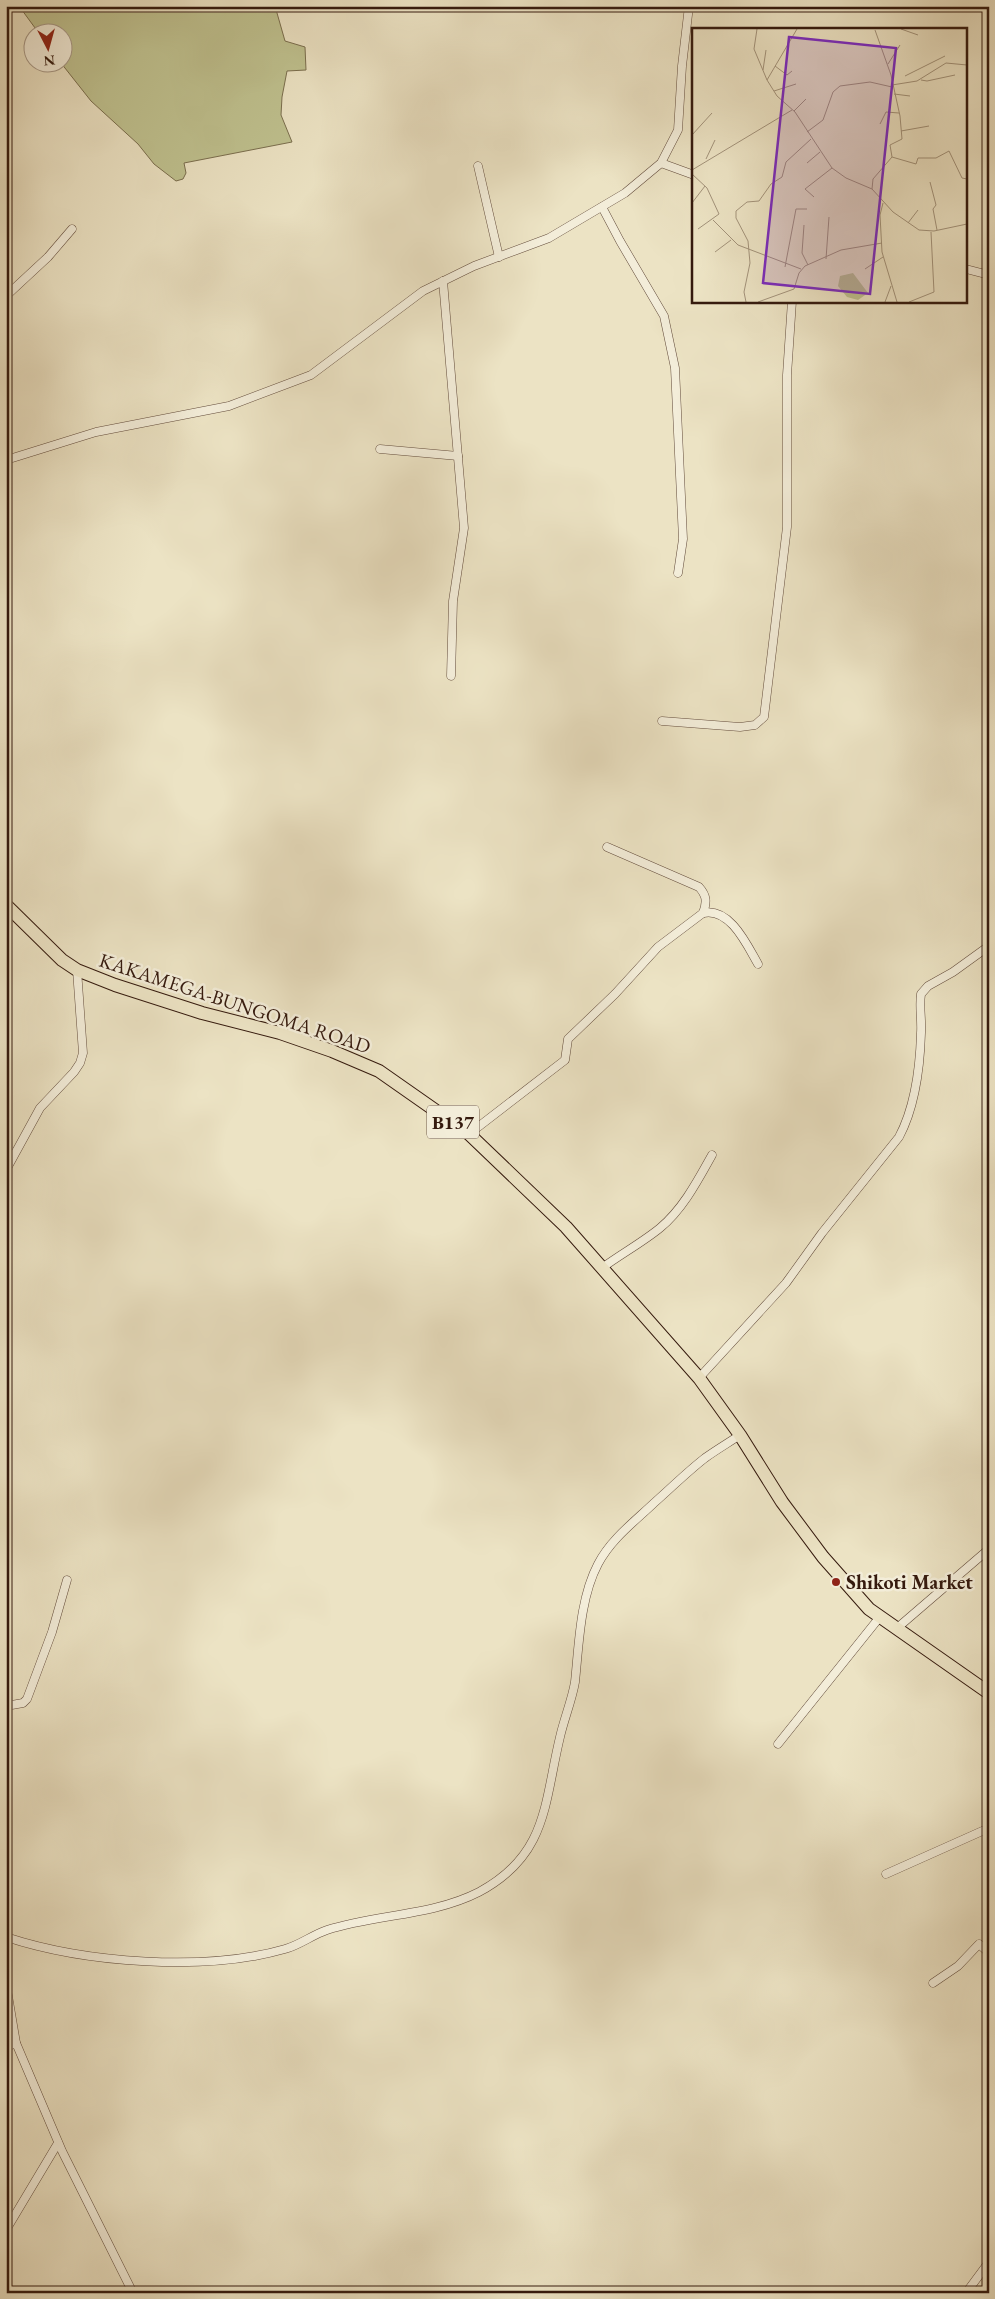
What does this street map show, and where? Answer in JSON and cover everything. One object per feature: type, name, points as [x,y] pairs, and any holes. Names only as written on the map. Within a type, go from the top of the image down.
[{"type":"main road","name":"KAKAMEGA-BUNGOMA ROAD","points":[[6,905],[56,956],[78,970],[115,985],[202,1013],[280,1033],[332,1051],[379,1071],[469,1134],[566,1227],[699,1378],[740,1435],[782,1502],[823,1557],[868,1609],[989,1694]]},
{"type":"street","points":[[6,460],[96,432],[229,406],[311,375],[350,348],[387,317],[423,291],[499,257],[549,238],[625,193],[660,163],[678,130],[682,66],[690,6]]},
{"type":"street","points":[[660,163],[692,173]]},
{"type":"street","points":[[478,166],[499,257]]},
{"type":"street","points":[[602,207],[664,316],[674,368],[683,539],[678,573]]},
{"type":"street","points":[[6,296],[48,257],[72,229]]},
{"type":"street","points":[[968,269],[989,275]]},
{"type":"street","points":[[443,281],[464,528],[453,601],[451,676]]},
{"type":"street","points":[[662,721],[740,727],[755,725],[764,717],[787,527],[787,375],[792,302]]},
{"type":"street","points":[[380,449],[458,456]]},
{"type":"street","points":[[607,846],[700,887],[705,894],[706,904],[703,913]]},
{"type":"street","points":[[469,1134],[565,1060],[568,1039],[615,994],[658,947],[703,913],[710,911],[719,914],[733,926],[758,964]]},
{"type":"street","points":[[699,1378],[786,1283],[822,1233],[899,1137],[908,1120],[912,1104],[922,1033],[921,994],[928,986],[953,972],[989,946]]},
{"type":"street","points":[[6,1170],[40,1108],[80,1063],[83,1053],[78,970]]},
{"type":"street","points":[[602,1268],[660,1228],[674,1214],[700,1177],[712,1154]]},
{"type":"street","points":[[6,1937],[48,1949],[91,1956],[202,1962],[264,1954],[286,1949],[319,1932],[356,1921],[427,1909],[455,1902],[480,1891],[492,1883],[515,1864],[537,1835],[574,1687],[585,1608],[591,1580],[598,1563],[620,1534],[705,1458],[740,1435]]},
{"type":"street","points":[[896,1629],[989,1550]]},
{"type":"street","points":[[6,1706],[23,1703],[27,1699],[52,1632],[67,1580]]},
{"type":"street","points":[[778,1744],[879,1618]]},
{"type":"street","points":[[886,1874],[989,1828]]},
{"type":"street","points":[[932,1983],[958,1966],[978,1944],[989,1953]]},
{"type":"street","points":[[6,1984],[16,2042],[58,2143],[133,2293]]},
{"type":"street","points":[[6,2047],[16,2042]]},
{"type":"street","points":[[6,2230],[58,2143]]},
{"type":"street","points":[[966,2293],[989,2262]]},
{"type":"green space","points":[[19,6],[275,6],[285,41],[305,47],[306,70],[287,71],[282,97],[281,115],[292,142],[184,163],[186,173],[183,179],[176,181],[154,164],[138,144],[91,101],[68,72],[72,72],[72,22],[31,22]]},
{"type":"place","name":"Shikoti Market","points":[[836,1582]]}]
